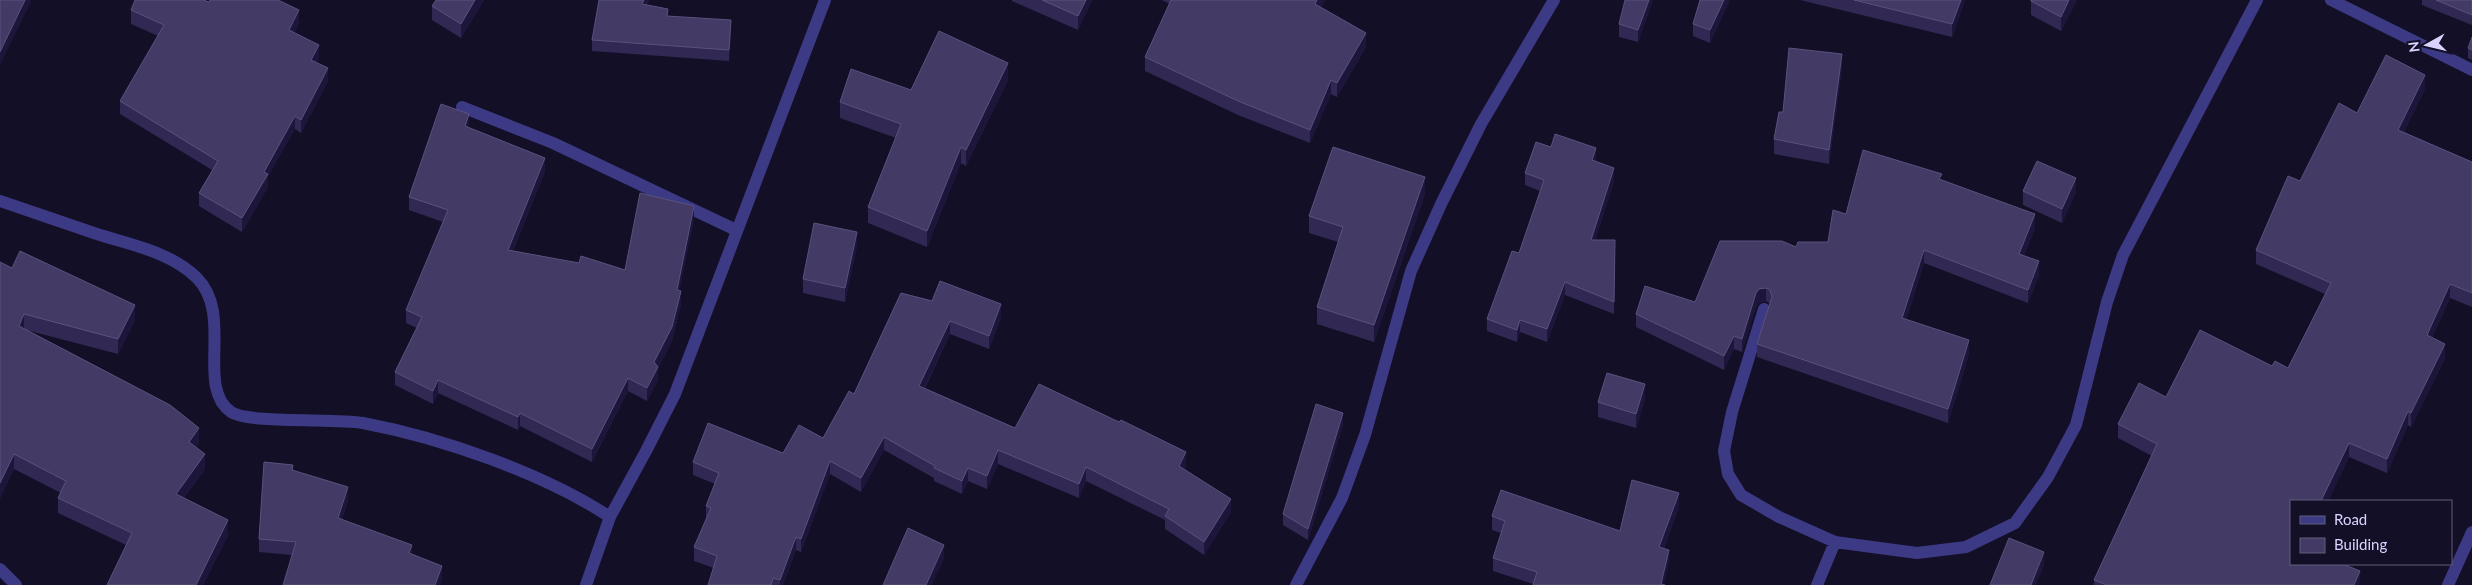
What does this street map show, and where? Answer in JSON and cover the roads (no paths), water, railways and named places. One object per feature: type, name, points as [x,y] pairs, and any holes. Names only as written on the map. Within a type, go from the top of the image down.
[{"type":"street","points":[[586,585],[610,517],[675,394],[825,0]]},
{"type":"street","points":[[1296,585],[1342,498],[1366,435],[1415,262],[1481,124],[1554,0]]},
{"type":"street","points":[[1764,309],[1732,412],[1724,451],[1728,474],[1741,495],[1779,517],[1835,542],[1917,553],[1966,547],[2015,523],[2048,477],[2076,425],[2107,302],[2123,255],[2257,0]]},
{"type":"street","points":[[2331,0],[2472,70]]},
{"type":"street","points":[[462,108],[553,143],[736,230]]},
{"type":"street","points":[[0,201],[170,258],[197,278],[210,295],[215,322],[214,380],[220,400],[232,413],[260,418],[362,423],[421,438],[494,460],[584,500],[610,517]]},
{"type":"street","points":[[2448,585],[2472,532]]},
{"type":"street","points":[[1817,585],[1835,542]]},
{"type":"street","points":[[0,569],[16,585]]}]
